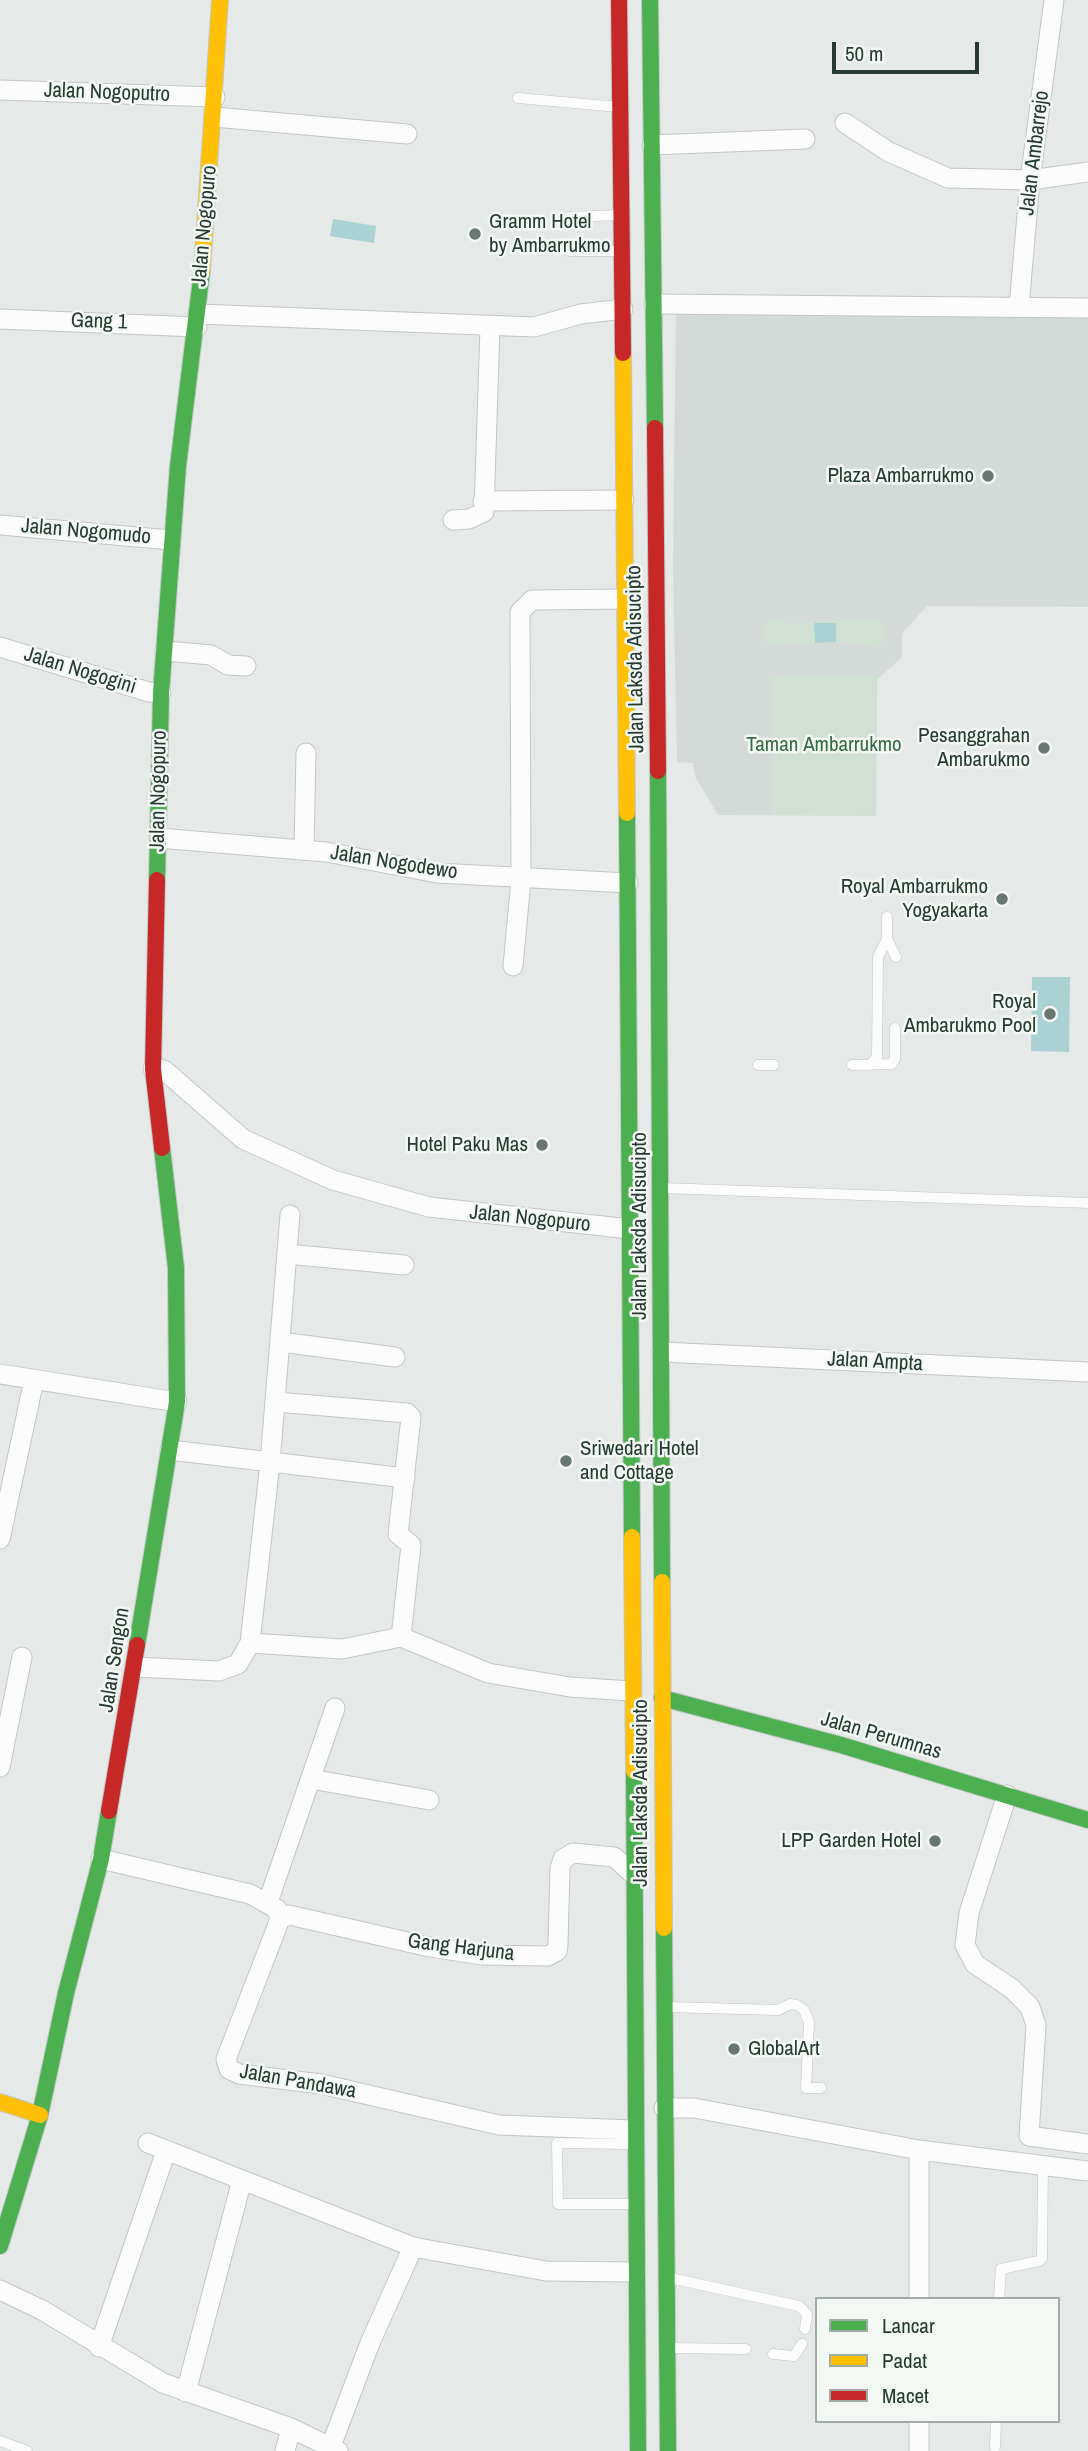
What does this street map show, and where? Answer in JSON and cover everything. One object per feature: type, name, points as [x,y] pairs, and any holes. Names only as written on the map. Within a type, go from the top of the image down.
[{"type":"main road","name":"Jalan Nogopuro","points":[[153,1069],[161,693],[172,540],[198,321],[220,0]]},
{"type":"main road","name":"Jalan Laksda Adisucipto","points":[[618,0],[628,883],[632,1873],[638,2451]]},
{"type":"main road","name":"Jalan Laksda Adisucipto","points":[[650,0],[661,1188],[668,2451]]},
{"type":"main road","name":"Jalan Sengon","points":[[0,2246],[40,2115],[66,1993],[102,1859],[177,1402],[176,1268],[153,1069]]},
{"type":"main road","name":"Jalan Perumnas","points":[[662,1698],[841,1745],[1088,1819]]},
{"type":"main road","points":[[0,2102],[40,2115]]},
{"type":"main road","points":[[636,2281],[666,2283]]},
{"type":"main road","points":[[636,2318],[667,2317]]},
{"type":"street","name":"Jalan Ambarrejo","points":[[1019,307],[1030,180],[1054,0]]},
{"type":"street","name":"Jalan Nogoputro","points":[[0,90],[215,97]]},
{"type":"street","points":[[214,117],[407,134]]},
{"type":"street","points":[[845,123],[889,152],[939,175],[958,179],[1030,180],[1088,172]]},
{"type":"street","points":[[652,145],[805,139]]},
{"type":"street","points":[[654,304],[1088,307]]},
{"type":"street","name":"Gang 1","points":[[0,319],[534,327],[581,314],[623,309]]},
{"type":"street","points":[[453,520],[469,519],[484,512],[490,327]]},
{"type":"street","points":[[484,501],[624,500]]},
{"type":"street","name":"Jalan Nogomudo","points":[[0,525],[172,540]]},
{"type":"street","points":[[513,966],[520,880],[520,612],[532,600],[625,599]]},
{"type":"street","name":"Jalan Nogogini","points":[[0,647],[149,692],[161,693]]},
{"type":"street","points":[[165,651],[211,656],[228,664],[246,666]]},
{"type":"street","points":[[304,849],[306,753]]},
{"type":"street","name":"Jalan Nogodewo","points":[[159,838],[304,849],[437,873],[520,880],[628,883]]},
{"type":"street","name":"Jalan Nogopuro","points":[[153,1069],[164,1070],[243,1139],[333,1180],[429,1207],[630,1229]]},
{"type":"street","points":[[135,1667],[219,1671],[238,1664],[250,1643],[276,1402],[290,1215]]},
{"type":"street","points":[[287,1254],[404,1265]]},
{"type":"street","points":[[281,1342],[395,1357]]},
{"type":"street","name":"Jalan Ampta","points":[[662,1352],[1088,1372]]},
{"type":"street","points":[[0,1374],[177,1402]]},
{"type":"street","points":[[0,1539],[34,1380]]},
{"type":"street","points":[[276,1402],[407,1413],[412,1423],[398,1534],[411,1545],[401,1637]]},
{"type":"street","points":[[170,1450],[405,1478]]},
{"type":"street","points":[[250,1643],[342,1649],[401,1637],[488,1673],[570,1687],[631,1691]]},
{"type":"street","points":[[0,1767],[22,1657]]},
{"type":"street","points":[[268,1902],[335,1708]]},
{"type":"street","points":[[311,1779],[429,1800]]},
{"type":"street","points":[[1007,1795],[969,1913],[965,1945],[975,1964],[1011,1987],[1030,2007],[1036,2025],[1029,2136],[1088,2144]]},
{"type":"street","name":"Gang Harjuna","points":[[280,1919],[289,1915],[425,1946],[482,1955],[548,1956],[557,1951],[558,1945],[560,1868],[563,1859],[573,1853],[614,1857],[632,1873]]},
{"type":"street","points":[[102,1859],[167,1872],[268,1902],[277,1909],[280,1919]]},
{"type":"street","name":"Jalan Pandawa","points":[[280,1919],[226,2059],[229,2069],[239,2074],[321,2084],[499,2125],[634,2137]]},
{"type":"street","points":[[664,2108],[694,2108],[919,2150],[1088,2171]]},
{"type":"street","points":[[99,2347],[157,2147],[413,2247],[546,2271],[636,2281]]},
{"type":"street","points":[[919,2150],[919,2297]]},
{"type":"street","points":[[186,2392],[242,2180]]},
{"type":"street","points":[[0,2290],[42,2311],[163,2383],[291,2428],[335,2449],[370,2343],[413,2247]]},
{"type":"street","points":[[919,2423],[919,2451]]},
{"type":"street","points":[[285,2451],[291,2428]]},
{"type":"lane","points":[[518,99],[620,107]]},
{"type":"lane","points":[[569,217],[622,215]]},
{"type":"lane","points":[[569,251],[622,251]]},
{"type":"lane","points":[[887,917],[887,939],[896,957]]},
{"type":"lane","points":[[870,1065],[877,1056],[878,957],[887,939]]},
{"type":"lane","points":[[852,1065],[888,1065],[894,1062],[895,1028]]},
{"type":"lane","points":[[758,1065],[774,1065]]},
{"type":"lane","points":[[661,1188],[1088,1203]]},
{"type":"lane","points":[[664,2007],[778,2010],[790,2004],[797,2005],[804,2010],[809,2022],[806,2088],[821,2088]]},
{"type":"lane","points":[[634,2137],[558,2143],[558,2204],[635,2204]]},
{"type":"lane","points":[[999,2297],[1001,2269],[1040,2261],[1042,2258],[1043,2166]]},
{"type":"lane","points":[[666,2283],[799,2306],[807,2314],[805,2329]]},
{"type":"lane","points":[[773,2354],[794,2356],[802,2344]]},
{"type":"lane","points":[[667,2348],[746,2349]]},
{"type":"lane","points":[[995,2447],[996,2423]]},
{"type":"lane","points":[[0,2441],[27,2451]]},
{"type":"shaded area","name":"Plaza Ambarrukmo","points":[[676,312],[1088,316],[1088,607],[927,606],[902,634],[902,657],[877,680],[876,816],[718,815],[695,776],[693,763],[677,762],[673,566]]},
{"type":"green space","points":[[775,618],[787,623],[876,620],[883,625],[886,634],[883,643],[875,648],[860,642],[786,643],[773,646],[765,642],[761,633],[766,621]]},
{"type":"green space","name":"Taman Ambarrukmo","points":[[876,675],[875,815],[772,815],[773,676]]},
{"type":"water","points":[[333,219],[376,226],[374,243],[330,236]]},
{"type":"water","points":[[814,623],[836,623],[836,642],[815,643]]},
{"type":"water","name":"Royal Ambarukmo Pool","points":[[1032,977],[1070,977],[1069,1052],[1031,1051]]},
{"type":"traffic: fast","points":[[650,0],[655,428]]},
{"type":"traffic: fast","points":[[157,880],[161,693],[178,466],[202,271]]},
{"type":"traffic: fast","points":[[658,771],[662,1582]]},
{"type":"traffic: fast","points":[[627,813],[632,1537]]},
{"type":"traffic: fast","points":[[137,1645],[177,1402],[176,1268],[162,1148]]},
{"type":"traffic: fast","points":[[662,1698],[841,1745],[1088,1820]]},
{"type":"traffic: fast","points":[[634,1771],[638,2451]]},
{"type":"traffic: fast","points":[[0,2246],[40,2115],[66,1993],[101,1859],[109,1811]]},
{"type":"traffic: fast","points":[[664,1928],[668,2451]]},
{"type":"traffic: slow","points":[[202,271],[220,0]]},
{"type":"traffic: slow","points":[[623,353],[627,813]]},
{"type":"traffic: slow","points":[[632,1537],[634,1771]]},
{"type":"traffic: slow","points":[[662,1582],[664,1928]]},
{"type":"traffic: slow","points":[[0,2102],[40,2115]]},
{"type":"traffic: jam","points":[[619,0],[623,353]]},
{"type":"traffic: jam","points":[[655,428],[658,771]]},
{"type":"traffic: jam","points":[[157,880],[153,1069],[162,1148]]},
{"type":"traffic: jam","points":[[109,1811],[137,1645]]},
{"type":"place","name":"Gramm Hotel by Ambarrukmo","points":[[475,234]]},
{"type":"place","name":"Plaza Ambarrukmo","points":[[988,476]]},
{"type":"place","name":"Pesanggrahan Ambarukmo","points":[[1044,748]]},
{"type":"place","name":"Royal Ambarrukmo Yogyakarta","points":[[1002,899]]},
{"type":"place","name":"Royal Ambarukmo Pool","points":[[1050,1014]]},
{"type":"place","name":"Hotel Paku Mas","points":[[542,1145]]},
{"type":"place","name":"Sriwedari Hotel and Cottage","points":[[566,1461]]},
{"type":"place","name":"LPP Garden Hotel","points":[[935,1841]]},
{"type":"place","name":"GlobalArt","points":[[734,2049]]}]
